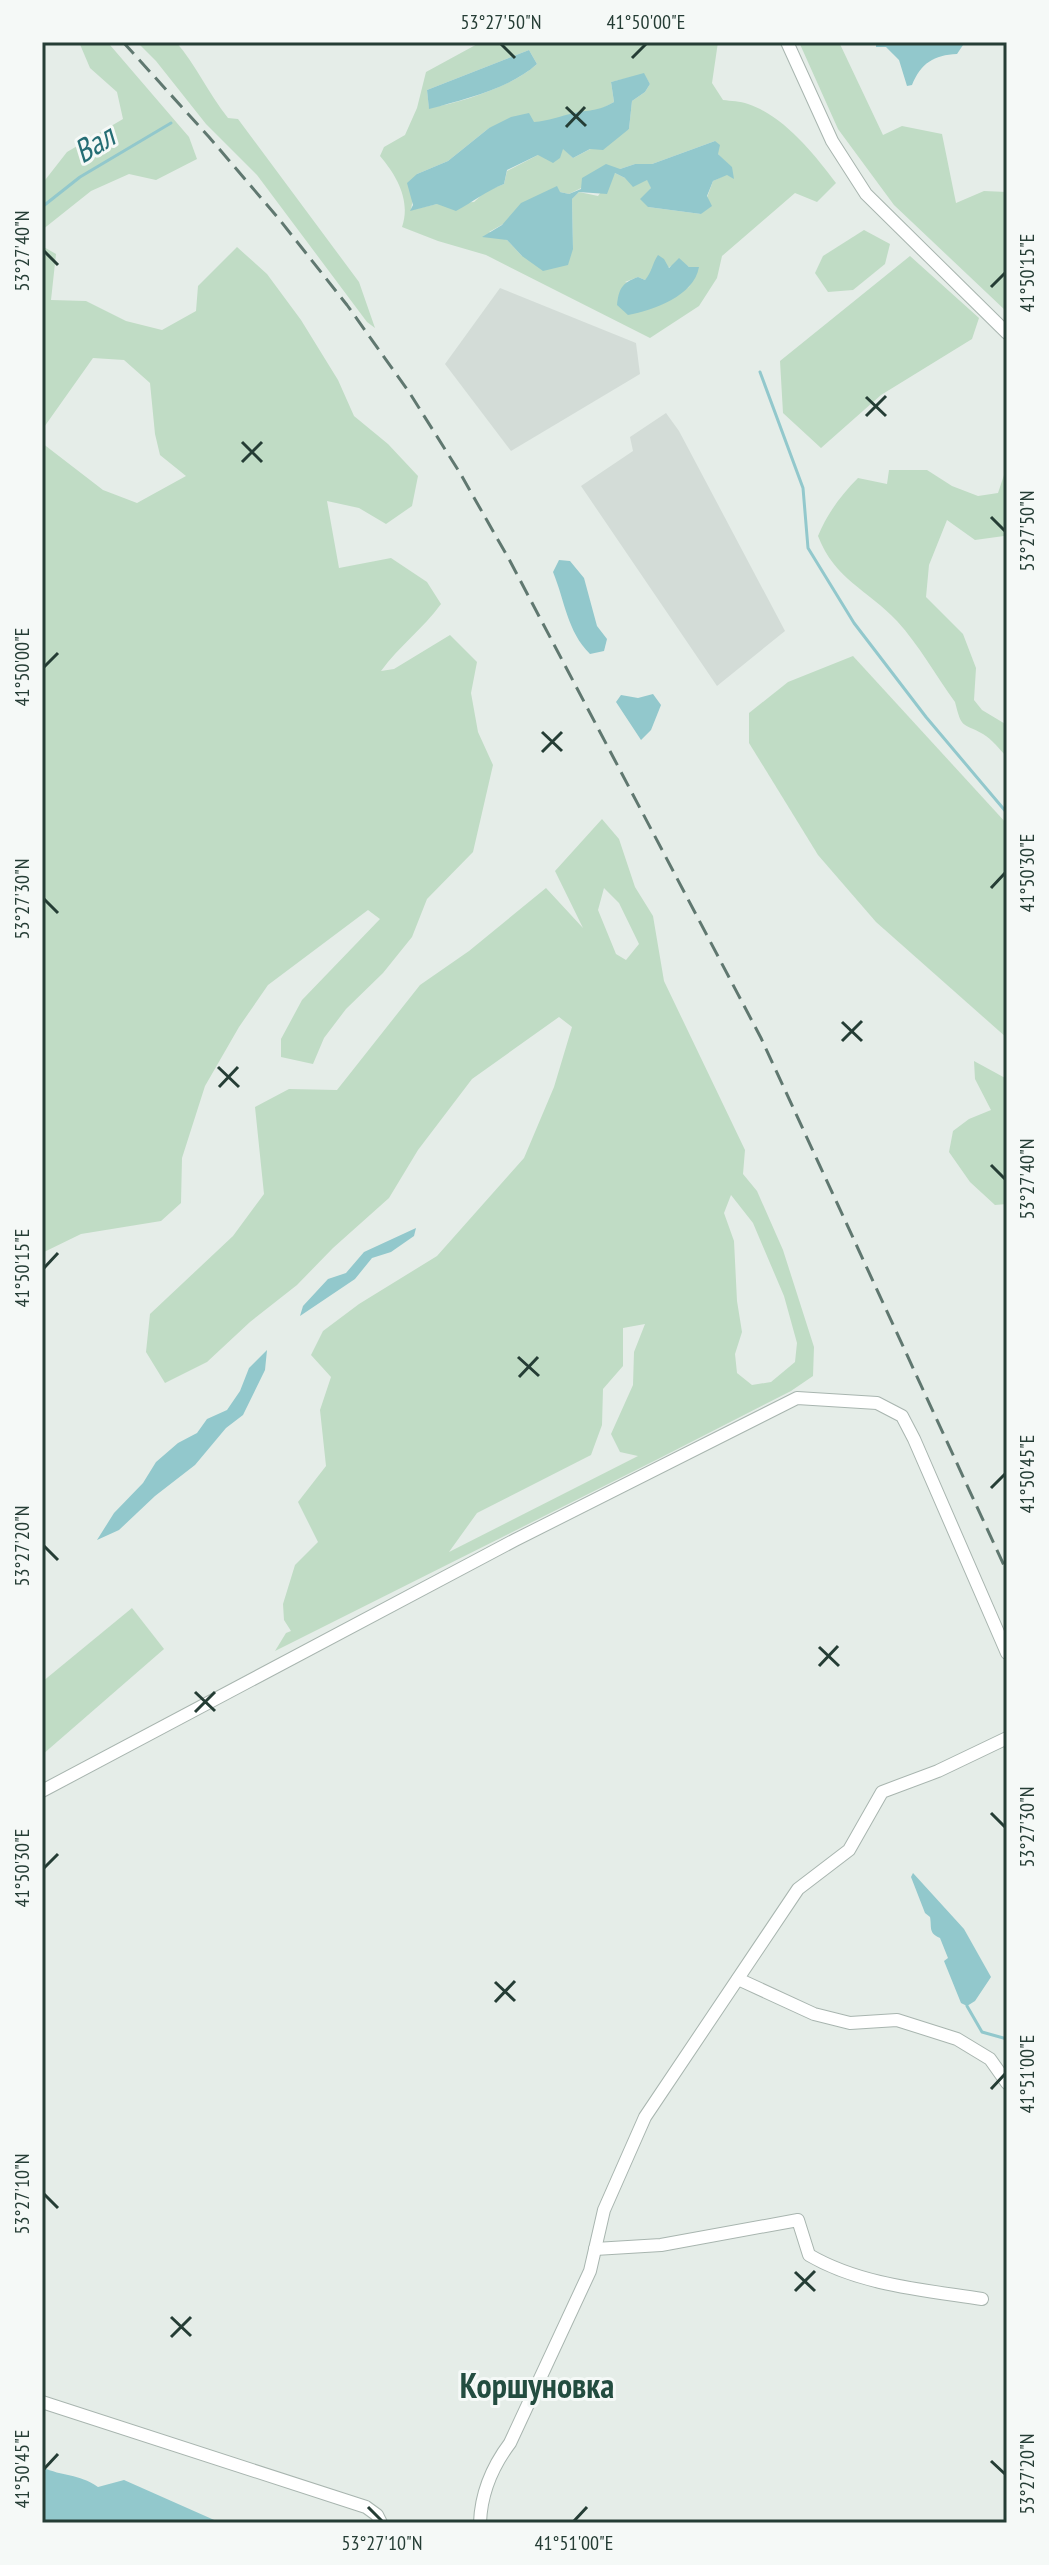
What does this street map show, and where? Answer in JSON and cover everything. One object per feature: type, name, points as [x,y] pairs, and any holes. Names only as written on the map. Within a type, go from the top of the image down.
[{"type":"street","points":[[787,42],[832,141],[866,194],[1007,333]]},
{"type":"street","points":[[42,1791],[515,1540],[797,1398],[877,1403],[902,1416],[1007,1653]]},
{"type":"street","points":[[480,2523],[481,2500],[497,2460],[510,2443],[590,2271],[604,2210],[645,2117],[798,1889],[849,1850],[882,1792],[938,1771],[1007,1738]]},
{"type":"street","points":[[738,1979],[814,2014],[850,2023],[897,2020],[957,2039],[990,2059],[1007,2083]]},
{"type":"street","points":[[595,2249],[661,2245],[798,2220],[809,2255],[829,2266],[896,2286],[982,2299]]},
{"type":"street","points":[[42,2402],[366,2507],[377,2515],[381,2523]]},
{"type":"shaded area","points":[[500,288],[636,343],[640,374],[511,451],[445,364]]},
{"type":"shaded area","points":[[666,413],[679,431],[785,631],[717,686],[581,486],[633,451],[630,437]]},
{"type":"green space","points":[[79,42],[107,42],[189,137],[197,159],[156,180],[129,174],[91,191],[42,230],[42,184],[67,152],[123,119],[117,92],[90,68]]},
{"type":"green space","points":[[137,42],[176,42],[228,118],[238,119],[359,282],[375,328],[367,322],[257,175],[206,124]]},
{"type":"green space","points":[[481,42],[718,42],[712,83],[723,100],[748,104],[774,117],[808,148],[836,183],[817,202],[795,193],[722,256],[717,278],[699,306],[650,338],[486,255],[402,227],[405,208],[401,189],[380,156],[384,147],[405,135],[417,108],[426,72]],"holes":[[[529,50],[537,64],[501,86],[442,106],[429,108],[427,90]],[[644,74],[650,84],[632,101],[629,129],[573,158],[563,148],[538,155],[507,171],[504,184],[486,191],[474,202],[437,204],[411,210],[417,174],[448,161],[489,128],[595,112],[614,102],[611,82]],[[715,141],[718,154],[732,168],[713,181],[701,214],[648,207],[651,187],[647,179],[625,178],[615,173],[598,196],[579,192],[572,199],[573,248],[522,256],[507,240],[489,232],[560,192],[569,194],[620,169],[635,164],[652,164]],[[681,261],[689,267],[698,268],[689,287],[677,293],[625,282],[638,277],[645,280]]]},
{"type":"green space","points":[[799,42],[839,42],[883,135],[902,126],[942,134],[956,203],[984,191],[1007,192],[1006,311],[894,205],[838,129]]},
{"type":"green space","points":[[864,230],[890,244],[885,264],[853,290],[828,292],[815,273],[823,256]]},
{"type":"green space","points":[[42,246],[56,254],[51,300],[86,301],[126,321],[162,330],[196,311],[198,286],[237,247],[267,274],[301,320],[338,380],[354,416],[388,444],[418,476],[412,506],[386,524],[359,508],[327,501],[339,568],[391,558],[427,582],[441,604],[381,671],[394,669],[450,635],[477,662],[471,693],[478,732],[493,765],[473,852],[427,899],[412,937],[383,973],[346,1009],[324,1038],[313,1064],[281,1057],[281,1039],[302,1000],[380,919],[368,910],[268,985],[239,1027],[205,1086],[182,1158],[181,1203],[161,1221],[81,1234],[42,1253],[42,443],[103,490],[137,503],[186,476],[160,455],[150,383],[124,360],[93,358],[42,430]]},
{"type":"green space","points":[[910,256],[979,318],[972,339],[881,395],[821,448],[783,413],[780,361]]},
{"type":"green space","points":[[1007,445],[1007,521],[1004,536],[975,540],[947,520],[929,565],[926,597],[963,634],[976,668],[974,700],[982,710],[1007,725],[1007,757],[986,736],[961,721],[955,702],[913,640],[886,610],[843,574],[818,536],[835,505],[858,478],[887,484],[889,470],[927,470],[952,486],[978,496],[998,493],[1005,472]]},
{"type":"green space","points":[[853,656],[1007,824],[1007,1038],[876,922],[818,855],[749,743],[749,713],[788,682]]},
{"type":"green space","points":[[602,819],[619,839],[635,887],[653,916],[664,981],[745,1150],[743,1174],[757,1191],[783,1250],[814,1347],[813,1376],[791,1391],[658,1459],[275,1651],[286,1633],[291,1631],[284,1620],[283,1604],[295,1565],[318,1542],[298,1502],[326,1466],[320,1410],[331,1377],[311,1355],[323,1331],[359,1304],[437,1256],[524,1158],[554,1087],[572,1027],[559,1017],[472,1079],[418,1150],[389,1198],[297,1285],[250,1322],[207,1362],[165,1383],[146,1352],[150,1314],[233,1236],[264,1194],[255,1107],[289,1089],[337,1090],[420,985],[469,951],[546,888],[583,928],[555,871]],"holes":[[[604,888],[619,903],[639,944],[626,960],[616,954],[598,910]],[[731,1195],[753,1223],[784,1296],[797,1343],[795,1362],[771,1382],[752,1385],[737,1373],[735,1354],[742,1332],[734,1241],[724,1213]],[[645,1324],[634,1352],[633,1385],[611,1434],[620,1452],[638,1456],[449,1552],[477,1513],[591,1455],[602,1425],[603,1389],[623,1366],[623,1328]]]},
{"type":"green space","points":[[974,1061],[1007,1079],[1007,1204],[995,1205],[970,1182],[949,1152],[953,1131],[969,1119],[991,1110],[975,1079]]},
{"type":"green space","points":[[132,1608],[164,1649],[42,1755],[42,1682]]},
{"type":"water","points":[[876,42],[965,42],[957,54],[929,62],[912,85],[907,86],[899,60],[886,47],[876,47]]},
{"type":"water","points":[[529,50],[537,64],[526,73],[486,92],[429,109],[427,90]]},
{"type":"water","points":[[644,73],[650,84],[632,101],[629,129],[603,150],[590,149],[573,158],[563,149],[560,158],[553,163],[538,155],[507,170],[504,184],[456,211],[437,204],[410,211],[413,205],[407,183],[417,174],[448,161],[489,128],[511,117],[529,113],[534,122],[603,107],[614,102],[611,82]]},
{"type":"water","points":[[715,141],[720,145],[718,154],[732,167],[734,179],[727,175],[713,181],[707,196],[712,206],[701,214],[648,207],[640,199],[651,188],[647,180],[633,187],[615,173],[607,194],[579,192],[572,199],[573,249],[568,265],[543,271],[507,240],[482,237],[502,225],[521,203],[557,186],[560,192],[569,194],[581,189],[582,178],[606,164],[620,169],[635,164],[652,164]]},
{"type":"water","points":[[658,255],[669,268],[679,258],[689,267],[699,267],[696,277],[671,300],[628,315],[617,305],[620,290],[638,277],[645,280]]},
{"type":"water","points":[[559,560],[570,561],[584,578],[597,626],[607,639],[604,651],[590,654],[576,636],[553,572]]},
{"type":"water","points":[[653,694],[661,705],[651,730],[641,740],[616,702],[621,695],[638,698]]},
{"type":"water","points":[[416,1228],[414,1236],[391,1252],[372,1258],[355,1279],[300,1316],[303,1306],[328,1279],[346,1273],[364,1252]]},
{"type":"water","points":[[267,1350],[265,1370],[243,1415],[226,1428],[195,1465],[155,1496],[119,1530],[97,1540],[114,1513],[143,1483],[156,1462],[178,1443],[197,1433],[207,1419],[227,1410],[240,1391],[249,1368]]},
{"type":"water","points":[[913,1873],[964,1929],[991,1977],[975,2001],[967,2006],[961,2003],[944,1961],[948,1958],[940,1938],[932,1932],[930,1917],[925,1913],[911,1877]]},
{"type":"water","points":[[42,2467],[84,2479],[98,2487],[124,2480],[221,2523],[42,2523]]},
{"type":"waterway","name":"Вал","points":[[42,207],[80,177],[171,123]]},
{"type":"waterway","points":[[760,372],[803,488],[808,548],[854,623],[926,717],[1007,813]]},
{"type":"waterway","points":[[967,2006],[982,2032],[1007,2039]]},
{"type":"railway","points":[[123,42],[279,219],[347,305],[409,392],[460,473],[510,561],[761,1038],[1007,1572]]},
{"type":"district","name":"Коршуновка","points":[[537,2386]]}]
